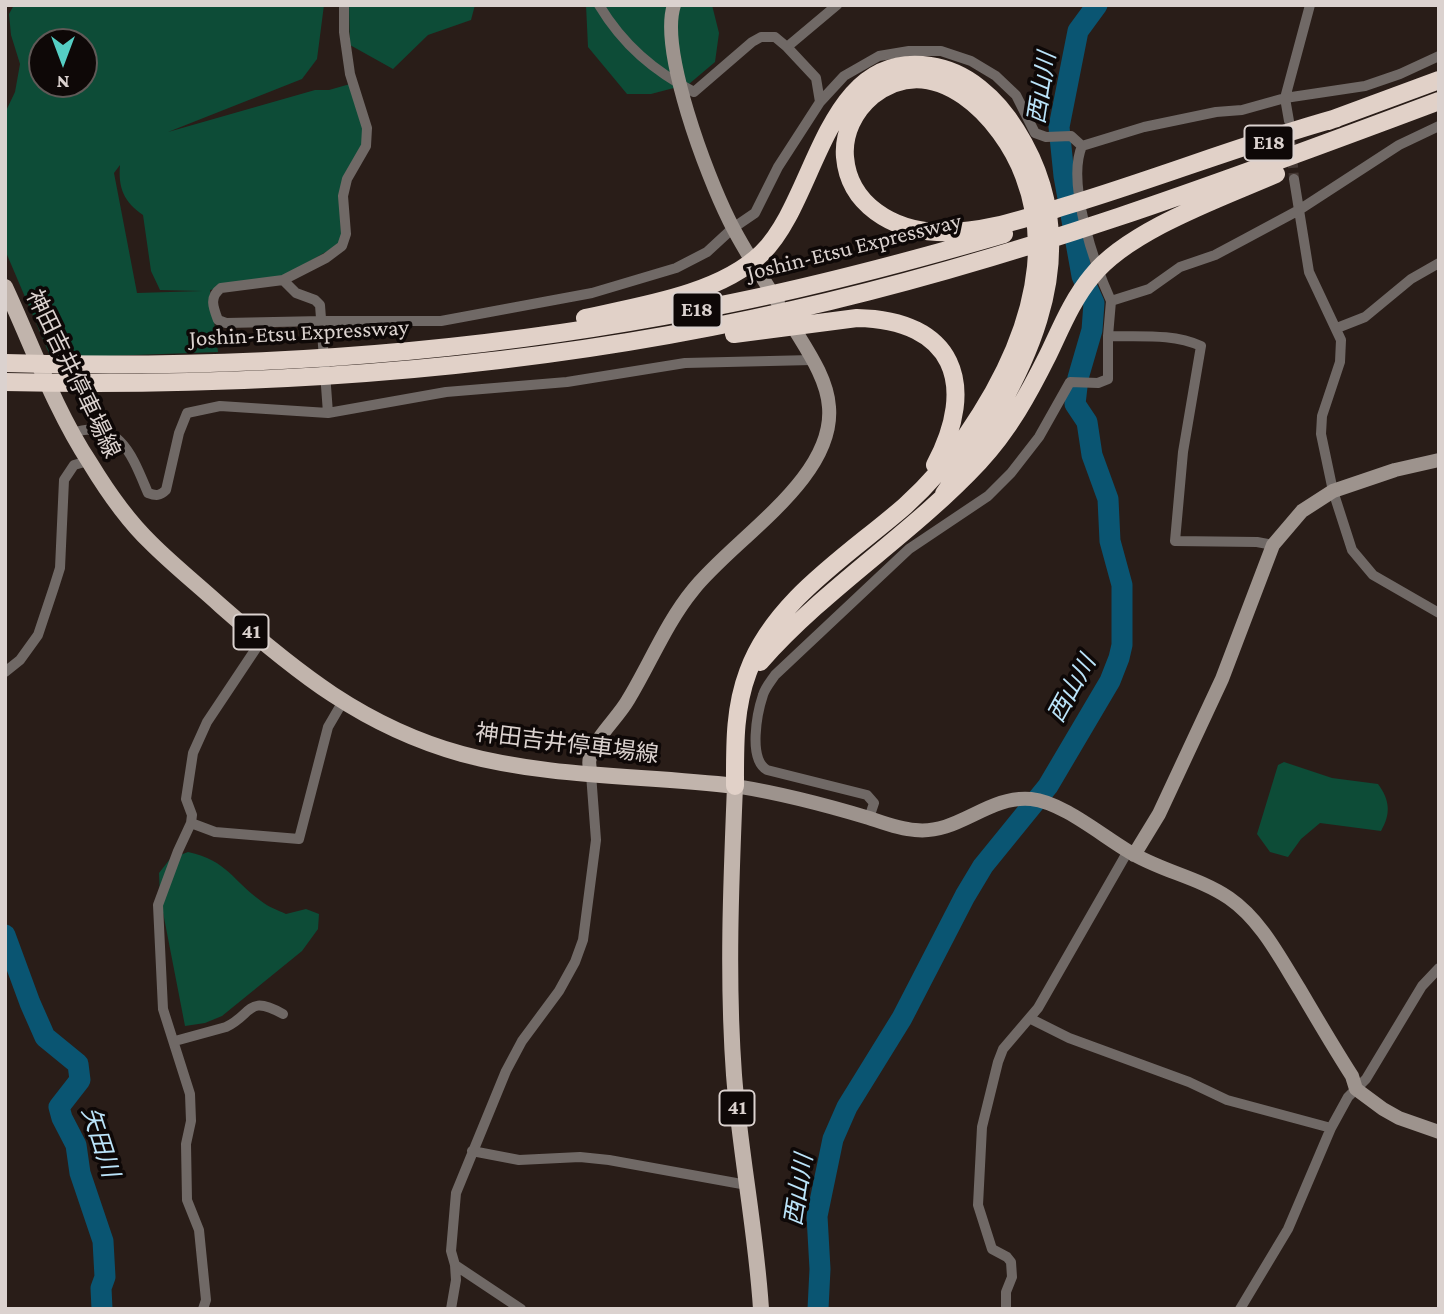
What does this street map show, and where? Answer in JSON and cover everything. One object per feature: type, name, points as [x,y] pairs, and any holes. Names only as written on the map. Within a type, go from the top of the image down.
[{"type":"highway","points":[[371,355],[536,328],[613,312],[673,297],[727,277],[745,267],[775,239],[796,203],[831,123],[858,89],[889,69],[929,65],[966,78],[983,91],[1012,124],[1034,163],[1041,183],[1050,227],[1051,249],[1045,297],[1036,332],[1021,368],[994,420],[944,494]]},
{"type":"highway","points":[[735,786],[736,729],[743,689],[748,670],[764,640],[788,608],[906,504],[964,440],[1007,365],[1022,328],[1032,291],[1036,265],[1035,219],[1027,186],[1016,156],[990,118],[961,93],[929,81],[912,80],[895,84],[865,102],[854,117],[848,132],[846,169],[852,185],[875,213],[894,224],[915,230],[958,232],[1015,226]]},
{"type":"highway","name":"Joshin-Etsu Expressway","points":[[5,363],[214,364],[371,355],[537,336],[701,309],[865,272],[1015,226],[1098,200],[1439,80]]},
{"type":"highway","name":"Joshin-Etsu Expressway","points":[[5,382],[165,384],[292,379],[458,366],[621,344],[704,329],[871,291],[1020,250],[1262,167],[1439,101]]},
{"type":"highway","points":[[743,689],[750,675],[771,649],[981,460],[1005,431],[1033,384],[1072,305],[1093,275],[1120,249],[1183,215],[1439,101]]},
{"type":"highway","points":[[458,366],[527,363],[836,320],[877,318],[898,322],[917,329],[932,339],[943,352],[950,366],[956,399],[942,453],[928,477],[906,504]]},
{"type":"main road","name":"神田吉井停車場線","points":[[5,287],[72,433],[106,488],[149,541],[261,641],[342,703],[393,730],[463,755],[502,763],[591,774],[735,786]]},
{"type":"main road","name":"41","points":[[735,786],[729,944],[730,999],[734,1077],[761,1309]]},
{"type":"street","points":[[344,5],[344,32],[350,74],[367,128],[366,146],[348,179],[343,195],[346,234],[342,246],[326,258],[283,280],[221,288],[215,292],[212,300],[218,320],[226,323],[323,325],[441,321],[592,293],[676,268],[707,252],[733,228],[755,213],[778,167],[820,102],[844,76],[879,56],[909,51],[941,51],[971,61],[996,76],[1016,95],[1035,133],[1046,137],[1071,136],[1082,146]]},
{"type":"street","points":[[599,5],[614,31],[663,75],[694,92],[761,37],[775,37],[788,47],[816,78],[820,102]]},
{"type":"street","points":[[451,1309],[456,1280],[451,1251],[455,1203],[472,1151],[506,1071],[522,1041],[559,991],[575,962],[583,940],[596,840],[589,758],[627,703],[672,621],[693,589],[782,502],[817,458],[828,426],[829,406],[823,380],[733,228],[698,143],[680,85],[672,47],[671,15],[674,5]]},
{"type":"street","points":[[788,47],[837,5]]},
{"type":"street","points":[[1289,121],[1285,98],[1310,5]]},
{"type":"street","points":[[1082,146],[1144,127],[1216,112],[1242,110],[1285,98],[1365,86],[1439,56]]},
{"type":"street","points":[[1111,302],[1149,289],[1180,267],[1215,255],[1299,210],[1399,145],[1439,126]]},
{"type":"street","points":[[869,818],[874,803],[867,795],[762,767],[755,750],[763,692],[775,676],[909,549],[988,496],[1011,473],[1039,437],[1070,382],[1098,383],[1108,379],[1111,302],[1088,242],[1078,177],[1077,158],[1082,146]]},
{"type":"street","points":[[1294,179],[1308,272],[1336,328],[1342,350],[1322,416],[1321,434],[1333,491],[1352,550],[1362,564],[1387,584],[1439,613]]},
{"type":"street","points":[[1336,328],[1364,317],[1411,279],[1439,263]]},
{"type":"street","points":[[283,280],[296,293],[315,300],[320,305],[327,408]]},
{"type":"street","points":[[1108,336],[1170,337],[1201,346],[1183,452],[1175,541],[1257,542],[1273,545]]},
{"type":"street","points":[[72,433],[97,430],[112,434],[122,442],[135,461],[148,493],[155,496],[166,490],[179,433],[187,413],[220,406],[327,408],[446,392],[567,382],[685,363],[811,360]]},
{"type":"street","points":[[1006,1309],[1006,1292],[1012,1277],[1011,1262],[992,1248],[978,1205],[982,1127],[1003,1049],[1031,1019],[1131,853],[1159,814],[1222,679],[1273,545],[1302,511],[1333,491],[1395,470],[1439,460]]},
{"type":"street","points":[[5,672],[20,660],[38,635],[60,568],[64,480],[74,465],[88,461]]},
{"type":"street","points":[[203,1309],[206,1300],[199,1230],[187,1200],[186,1144],[191,1121],[190,1094],[163,1009],[158,905],[177,852],[191,824],[192,815],[186,799],[192,753],[208,722],[261,641]]},
{"type":"street","points":[[191,824],[215,831],[299,839],[328,727],[342,703]]},
{"type":"street","points":[[735,786],[869,818],[890,826],[933,831],[950,827],[995,805],[1015,799],[1047,802],[1131,853],[1207,885],[1229,898],[1249,916],[1276,951],[1352,1076],[1356,1089],[1399,1118],[1439,1132]]},
{"type":"street","points":[[1240,1309],[1288,1229],[1331,1128],[1348,1097],[1366,1079],[1422,986],[1439,968]]},
{"type":"street","points":[[175,1041],[233,1024],[251,1007],[266,1004],[283,1014]]},
{"type":"street","points":[[1031,1019],[1069,1038],[1189,1082],[1227,1100],[1331,1128]]},
{"type":"street","points":[[472,1151],[519,1160],[580,1157],[609,1160],[747,1185]]},
{"type":"street","points":[[455,1265],[521,1309]]},
{"type":"green space","points":[[14,5],[324,5],[317,59],[302,79],[168,132],[315,90],[329,90],[350,84],[364,128],[363,145],[340,189],[341,236],[338,245],[282,277],[210,290],[218,352],[51,358],[5,250],[5,113],[15,92],[20,64],[11,35],[9,14]],"holes":[[[120,165],[120,181],[127,200],[143,215],[151,271],[160,290],[202,291],[137,293],[114,173]]]},
{"type":"green space","points":[[349,5],[475,5],[471,20],[428,35],[393,69],[350,45]]},
{"type":"green space","points":[[586,5],[712,5],[719,33],[715,62],[689,84],[651,94],[627,94],[588,47]]},
{"type":"green space","points":[[1284,762],[1332,778],[1378,784],[1388,807],[1381,831],[1320,823],[1301,839],[1288,857],[1270,852],[1257,834],[1278,765]]},
{"type":"green space","points":[[188,852],[212,860],[273,908],[286,914],[306,909],[319,914],[318,929],[302,951],[222,1016],[205,1023],[185,1026],[160,897],[159,873],[170,859]]},
{"type":"waterway","name":"西山川","points":[[818,1309],[820,1269],[817,1216],[833,1139],[847,1107],[902,1018],[983,866],[1048,786],[1110,681],[1122,645],[1122,585],[1110,541],[1108,499],[1092,455],[1087,422],[1075,404],[1078,378],[1092,330],[1094,303],[1082,276],[1064,176],[1059,127],[1078,31],[1097,5]]},
{"type":"waterway","name":"矢田川","points":[[5,935],[45,1037],[78,1064],[80,1080],[59,1107],[76,1145],[80,1173],[103,1241],[105,1277],[101,1288],[102,1309]]},
{"type":"tunnel","points":[[1290,128],[1294,179]]}]
